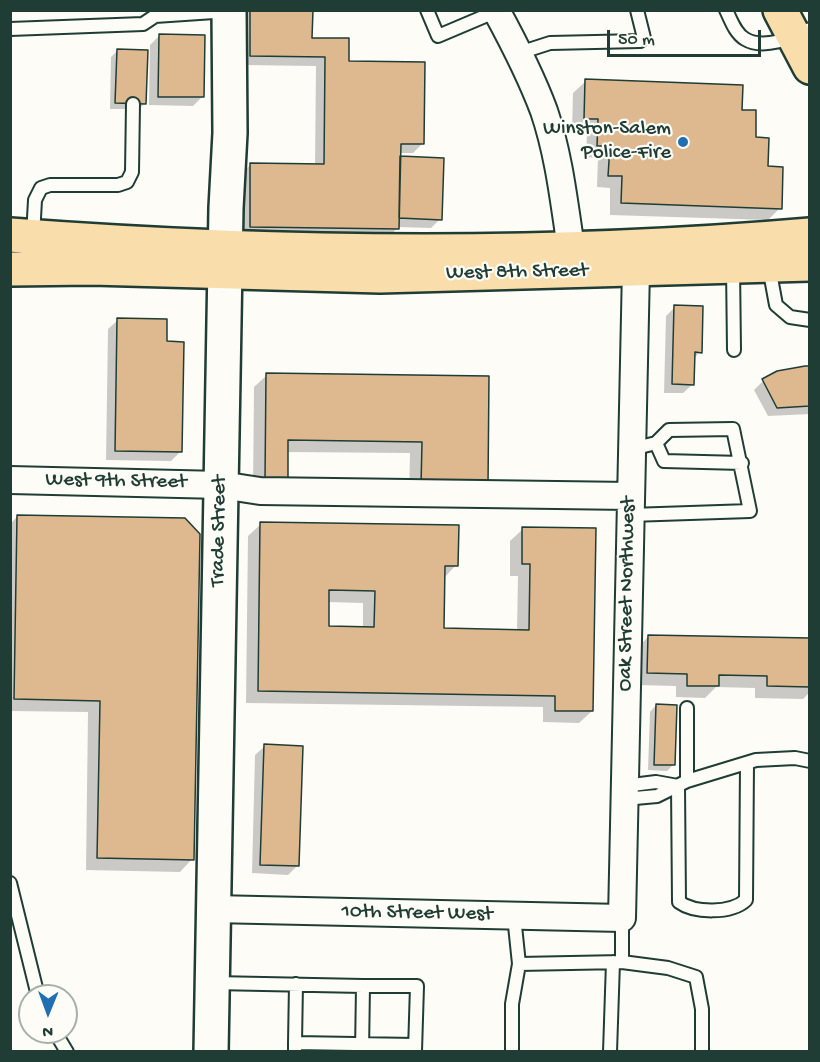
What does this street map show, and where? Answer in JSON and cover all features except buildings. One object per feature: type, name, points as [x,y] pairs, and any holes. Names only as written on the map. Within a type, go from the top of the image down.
[{"type":"main road","points":[[795,26],[810,67]]},
{"type":"main road","name":"West 8th Street","points":[[225,260],[366,251],[571,248],[810,235]]},
{"type":"main road","points":[[22,236],[225,260]]},
{"type":"main road","points":[[10,268],[225,260]]},
{"type":"main road","name":"West 8th Street","points":[[225,260],[380,276],[810,264]]},
{"type":"street","name":"Trade Street","points":[[211,1052],[225,260],[230,133],[229,11]]},
{"type":"street","points":[[497,11],[519,53],[544,114],[559,171],[571,248]]},
{"type":"street","name":"Oak Street Northwest","points":[[622,918],[630,506],[644,446],[636,269]]},
{"type":"street","name":"West 9th Street","points":[[10,480],[221,485],[260,491],[630,506]]},
{"type":"street","name":"10th Street West","points":[[213,909],[622,918]]},
{"type":"lane","points":[[427,10],[438,36],[497,11]]},
{"type":"lane","points":[[519,53],[550,43],[640,41],[644,38],[644,28],[637,10]]},
{"type":"lane","points":[[726,10],[736,31],[745,39],[757,43],[795,26]]},
{"type":"lane","points":[[10,29],[143,24],[155,16],[229,11]]},
{"type":"lane","points":[[22,236],[41,188],[50,184],[118,185],[127,182],[132,172],[133,104]]},
{"type":"lane","points":[[768,265],[776,305],[790,317],[810,320]]},
{"type":"lane","points":[[733,266],[734,350]]},
{"type":"lane","points":[[630,506],[750,511],[742,463],[733,429],[669,430],[644,446],[664,460],[742,463]]},
{"type":"lane","points":[[687,708],[682,784],[679,902],[687,908],[719,909],[740,905],[746,900],[747,763]]},
{"type":"lane","points":[[624,793],[656,782],[682,784],[747,763],[795,758],[810,761]]},
{"type":"lane","points":[[10,883],[35,984]]},
{"type":"lane","points":[[512,1052],[512,1004],[519,964],[514,916]]},
{"type":"lane","points":[[610,1052],[622,918]]},
{"type":"lane","points":[[519,964],[617,962],[668,968],[696,977],[702,1009],[702,1052]]},
{"type":"lane","points":[[212,983],[297,984],[363,986],[417,986],[415,1048],[295,1047],[297,984]]},
{"type":"lane","points":[[362,1048],[363,986]]},
{"type":"place","name":"Winston-Salem Police-Fire","points":[[683,142]]}]
